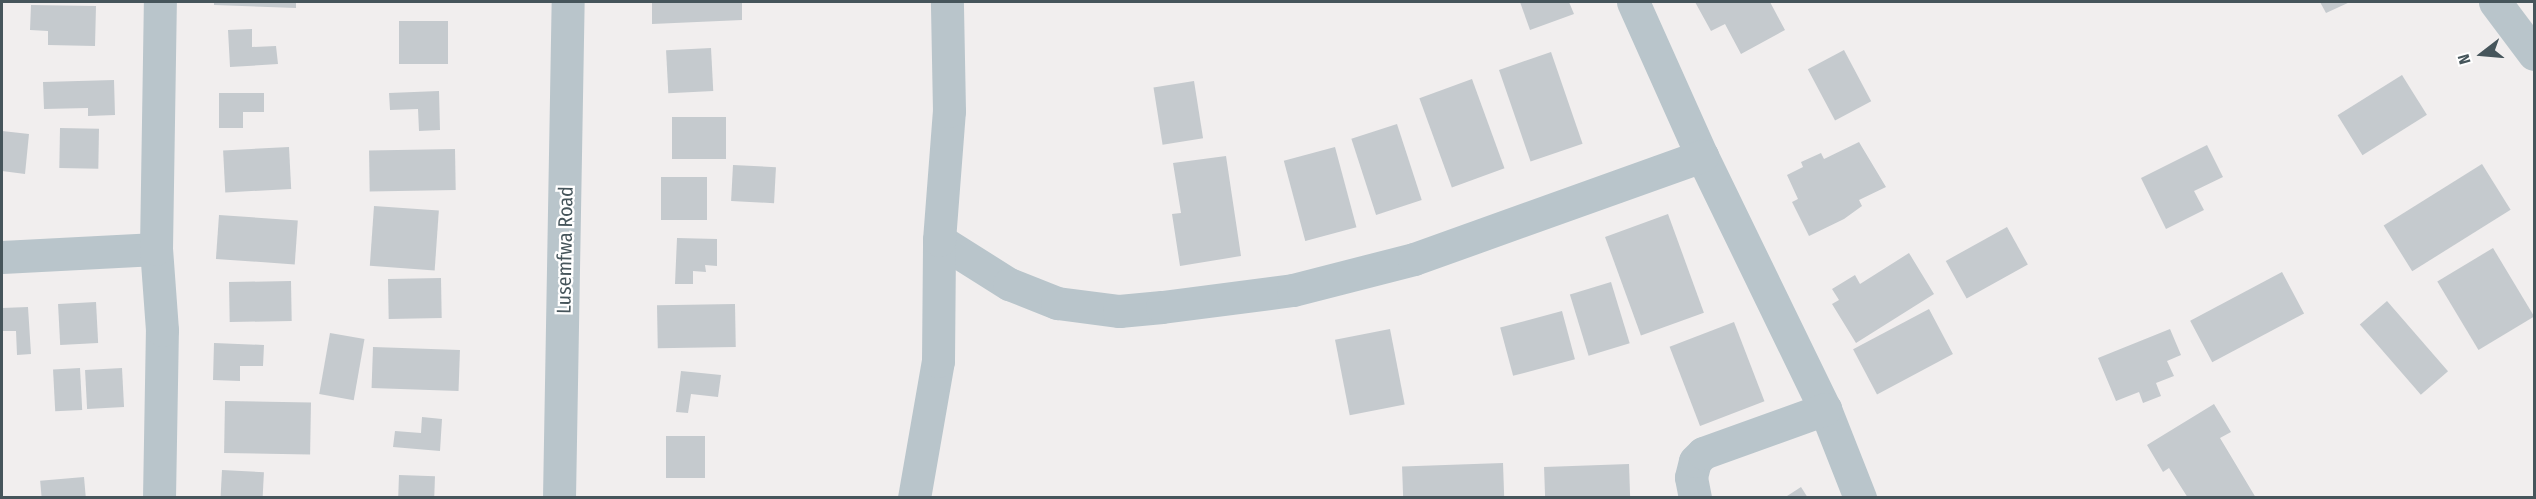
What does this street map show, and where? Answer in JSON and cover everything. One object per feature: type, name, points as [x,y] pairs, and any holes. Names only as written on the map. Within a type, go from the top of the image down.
[{"type":"street","points":[[159,498],[162,330],[156,249],[160,2]]},
{"type":"street","name":"Lusemfwa Road","points":[[559,498],[568,2]]},
{"type":"street","points":[[914,498],[938,361],[939,240],[949,111],[947,2]]},
{"type":"street","points":[[1633,2],[1702,156],[1825,409],[1860,498]]},
{"type":"street","points":[[2495,2],[2535,54]]},
{"type":"street","points":[[939,240],[1009,284],[1057,303],[1119,311],[1293,290],[1414,259],[1702,156]]},
{"type":"street","points":[[2,257],[156,249]]},
{"type":"street","points":[[1695,498],[1691,477],[1695,461],[1703,453],[1825,409]]},
{"type":"building","points":[[214,2],[296,2],[296,8],[214,5]]},
{"type":"building","points":[[652,2],[742,2],[742,20],[652,24]]},
{"type":"building","points":[[1520,2],[1569,2],[1574,14],[1530,30]]},
{"type":"building","points":[[1695,2],[1770,2],[1785,30],[1741,54],[1725,24],[1711,31]]},
{"type":"building","points":[[2320,2],[2350,2],[2326,13]]},
{"type":"building","points":[[31,5],[96,6],[95,46],[48,45],[48,31],[30,30]]},
{"type":"building","points":[[399,21],[448,21],[448,64],[399,64]]},
{"type":"building","points":[[252,29],[252,47],[276,46],[278,64],[230,67],[228,30]]},
{"type":"building","points":[[711,48],[713,91],[668,93],[666,50]]},
{"type":"building","points":[[1844,50],[1871,101],[1835,120],[1808,69]]},
{"type":"building","points":[[1551,52],[1583,144],[1531,162],[1499,70]]},
{"type":"building","points":[[2402,75],[2427,115],[2362,155],[2338,115]]},
{"type":"building","points":[[1472,79],[1504,168],[1452,187],[1419,98]]},
{"type":"building","points":[[114,80],[115,115],[88,116],[88,108],[44,109],[43,82]]},
{"type":"building","points":[[1194,81],[1203,138],[1163,145],[1154,87]]},
{"type":"building","points":[[439,91],[440,130],[419,131],[418,109],[390,110],[389,93]]},
{"type":"building","points":[[219,93],[264,93],[264,112],[243,112],[243,128],[219,128]]},
{"type":"building","points":[[672,117],[726,117],[726,159],[672,159]]},
{"type":"building","points":[[1397,124],[1422,200],[1376,215],[1351,139]]},
{"type":"building","points":[[60,128],[99,129],[98,169],[59,168]]},
{"type":"building","points":[[2,131],[29,134],[25,174],[2,171]]},
{"type":"building","points":[[1859,142],[1886,187],[1859,200],[1862,206],[1844,219],[1809,236],[1792,202],[1798,199],[1787,175],[1803,167],[1801,162],[1821,153],[1824,159]]},
{"type":"building","points":[[2207,145],[2223,177],[2194,191],[2204,210],[2166,229],[2141,178]]},
{"type":"building","points":[[289,147],[291,189],[225,192],[223,150]]},
{"type":"building","points":[[1335,147],[1356,227],[1305,241],[1284,161]]},
{"type":"building","points":[[455,149],[456,190],[370,191],[369,151]]},
{"type":"building","points":[[1226,156],[1241,256],[1180,266],[1172,214],[1181,213],[1173,163]]},
{"type":"building","points":[[2482,164],[2511,210],[2412,271],[2384,225]]},
{"type":"building","points":[[733,165],[776,167],[774,203],[731,201]]},
{"type":"building","points":[[661,177],[707,177],[707,220],[661,220]]},
{"type":"building","points":[[374,206],[439,211],[435,270],[370,266]]},
{"type":"building","points":[[1668,214],[1704,313],[1641,336],[1605,237]]},
{"type":"building","points":[[219,215],[298,221],[295,264],[216,259]]},
{"type":"building","points":[[2007,227],[2028,265],[1967,299],[1946,261]]},
{"type":"building","points":[[677,238],[717,239],[717,266],[705,265],[706,272],[693,271],[693,284],[675,284]]},
{"type":"building","points":[[2493,248],[2534,317],[2478,350],[2437,281]]},
{"type":"building","points":[[1909,253],[1934,294],[1856,343],[1832,304],[1839,300],[1832,289],[1855,275],[1860,284]]},
{"type":"building","points":[[2282,272],[2304,313],[2212,362],[2190,321]]},
{"type":"building","points":[[441,278],[442,318],[389,319],[388,279]]},
{"type":"building","points":[[291,281],[292,321],[230,322],[229,282]]},
{"type":"building","points":[[1611,282],[1630,343],[1589,356],[1570,295]]},
{"type":"building","points":[[2387,301],[2448,371],[2421,395],[2360,325]]},
{"type":"building","points":[[96,302],[98,343],[60,345],[58,304]]},
{"type":"building","points":[[735,304],[736,347],[658,348],[657,305]]},
{"type":"building","points":[[28,307],[31,354],[17,355],[16,331],[2,331],[2,308]]},
{"type":"building","points":[[1929,309],[1953,354],[1877,394],[1853,349]]},
{"type":"building","points":[[1562,311],[1575,359],[1513,376],[1500,328]]},
{"type":"building","points":[[1734,322],[1764,401],[1700,426],[1670,347]]},
{"type":"building","points":[[1390,329],[1405,405],[1350,415],[1335,340]]},
{"type":"building","points":[[2170,329],[2181,355],[2167,361],[2174,376],[2156,383],[2161,396],[2143,403],[2139,392],[2116,401],[2098,358]]},
{"type":"building","points":[[330,333],[364,339],[354,400],[319,394]]},
{"type":"building","points":[[214,343],[264,345],[263,366],[240,366],[240,381],[213,380]]},
{"type":"building","points":[[373,347],[460,350],[459,391],[372,388]]},
{"type":"building","points":[[80,368],[82,410],[55,411],[53,369]]},
{"type":"building","points":[[122,368],[124,407],[87,409],[85,370]]},
{"type":"building","points":[[681,371],[721,375],[718,397],[691,394],[688,413],[676,412]]},
{"type":"building","points":[[225,401],[311,403],[310,454],[224,453]]},
{"type":"building","points":[[2214,404],[2231,432],[2220,438],[2256,498],[2188,498],[2169,468],[2163,472],[2147,445]]},
{"type":"building","points":[[422,417],[442,419],[440,451],[393,447],[395,431],[421,433]]},
{"type":"building","points":[[666,436],[705,436],[705,478],[666,478]]},
{"type":"building","points":[[1503,463],[1504,498],[1403,498],[1402,467]]},
{"type":"building","points":[[1629,464],[1630,498],[1545,498],[1544,467]]},
{"type":"building","points":[[222,470],[264,472],[263,498],[221,498]]},
{"type":"building","points":[[399,475],[435,476],[434,498],[398,497]]},
{"type":"building","points":[[84,477],[86,498],[42,498],[40,481]]},
{"type":"building","points":[[1801,487],[1808,498],[1784,498]]}]
